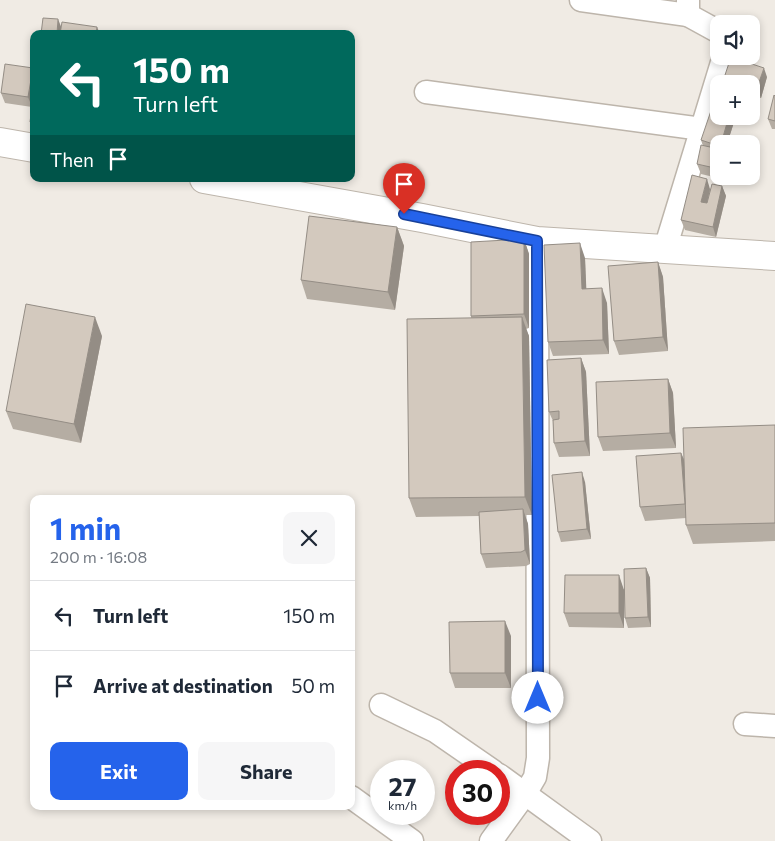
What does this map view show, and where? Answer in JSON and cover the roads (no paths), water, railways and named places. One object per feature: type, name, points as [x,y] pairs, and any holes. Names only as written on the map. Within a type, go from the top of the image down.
[{"type":"street","points":[[584,0],[688,8],[710,25]]},
{"type":"street","points":[[666,249],[721,65]]},
{"type":"street","points":[[426,92],[702,129]]},
{"type":"street","points":[[0,142],[30,147]]},
{"type":"street","points":[[221,182],[422,218],[537,241],[775,256]]},
{"type":"street","points":[[491,841],[525,794],[535,776],[538,758],[537,241]]},
{"type":"street","points":[[381,705],[435,731],[477,760]]},
{"type":"street","points":[[745,724],[775,726]]},
{"type":"street","points":[[510,783],[590,841]]},
{"type":"street","points":[[355,800],[412,841]]}]
